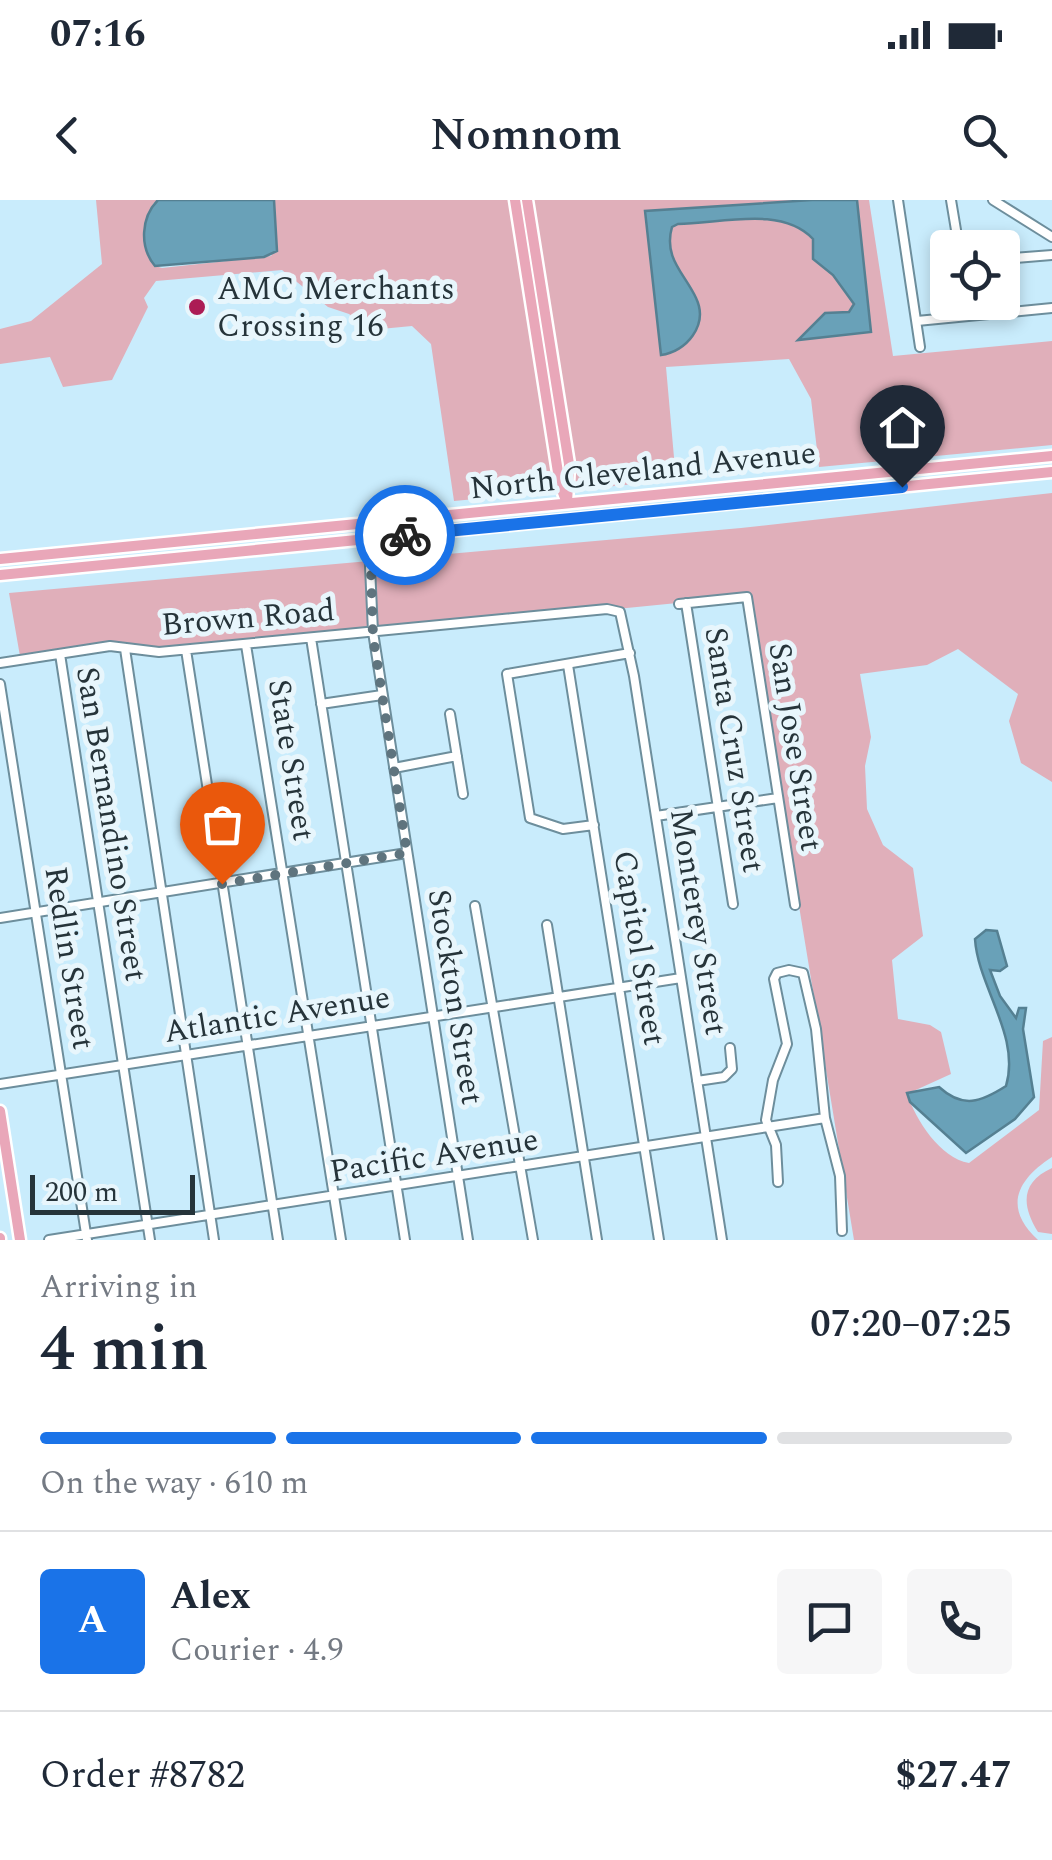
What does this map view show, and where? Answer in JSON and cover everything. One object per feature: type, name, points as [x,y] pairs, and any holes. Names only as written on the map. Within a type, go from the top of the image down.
[{"type":"main road","points":[[516,200],[560,484],[567,503],[588,512],[716,505]]},
{"type":"main road","points":[[501,526],[559,513],[567,503],[569,464],[528,200]]},
{"type":"main road","name":"North Cleveland Avenue","points":[[0,559],[1052,456]]},
{"type":"main road","name":"North Cleveland Avenue","points":[[0,575],[1052,472]]},
{"type":"main road","points":[[124,562],[132,553],[184,540]]},
{"type":"main road","points":[[59,569],[115,556],[125,546]]},
{"type":"main road","points":[[0,1112],[20,1240]]},
{"type":"street","points":[[898,200],[920,346]]},
{"type":"street","points":[[951,200],[956,230]]},
{"type":"street","points":[[993,200],[1052,236]]},
{"type":"street","points":[[1020,258],[1052,255]]},
{"type":"street","points":[[1020,311],[1052,308]]},
{"type":"street","points":[[917,321],[930,320]]},
{"type":"street","name":"Stockton Street","points":[[368,523],[373,632],[468,1240]]},
{"type":"street","name":"San Jose Street","points":[[683,604],[747,598],[795,904]]},
{"type":"street","name":"Santa Cruz Street","points":[[683,604],[733,904]]},
{"type":"street","name":"Brown Road","points":[[0,662],[110,646],[125,650],[186,650],[607,609],[620,612]]},
{"type":"street","name":"Monterey Street","points":[[620,612],[630,654],[722,1240]]},
{"type":"street","points":[[311,638],[404,1240]]},
{"type":"street","name":"State Street","points":[[246,644],[341,1240]]},
{"type":"street","points":[[125,650],[214,1240]]},
{"type":"street","points":[[186,650],[278,1240]]},
{"type":"street","name":"San Bernandino Street","points":[[60,654],[150,1240]]},
{"type":"street","points":[[594,825],[563,828],[530,818],[508,674],[630,654]]},
{"type":"street","name":"Capitol Street","points":[[568,664],[659,1240]]},
{"type":"street","name":"Redlin Street","points":[[0,684],[87,1237]]},
{"type":"street","points":[[321,704],[382,695]]},
{"type":"street","points":[[450,714],[464,794]]},
{"type":"street","points":[[394,768],[457,756]]},
{"type":"street","points":[[656,816],[778,798]]},
{"type":"street","points":[[0,918],[407,853]]},
{"type":"street","points":[[475,906],[496,1006],[532,1240]]},
{"type":"street","points":[[547,925],[597,1240]]},
{"type":"street","points":[[778,1182],[776,1145],[766,1126],[773,1080],[787,1044],[774,980],[783,970],[798,970],[803,973],[816,1030],[825,1118],[840,1176],[842,1231]]},
{"type":"street","name":"Atlantic Avenue","points":[[0,1084],[681,978]]},
{"type":"street","points":[[698,1082],[724,1077],[732,1069],[730,1048]]},
{"type":"street","name":"Pacific Avenue","points":[[49,1240],[825,1118]]},
{"type":"shaded area","points":[[96,200],[158,200],[153,204],[155,266],[162,268],[271,256],[277,246],[274,200],[512,200],[559,491],[454,501],[431,344],[412,326],[370,330],[349,314],[328,307],[282,270],[156,281],[144,298],[148,307],[112,380],[63,387],[50,357],[0,364],[0,329],[31,321],[102,264]]},
{"type":"shaded area","points":[[531,200],[812,200],[646,211],[662,355],[697,325],[696,301],[671,247],[672,226],[678,224],[749,219],[784,222],[800,229],[813,239],[813,259],[833,275],[854,304],[850,312],[830,312],[800,340],[871,332],[857,200],[869,200],[893,356],[1052,341],[1052,445],[819,467],[811,399],[789,359],[666,367],[676,480],[574,490]]},
{"type":"shaded area","points":[[1052,493],[1052,782],[1021,763],[1009,721],[1018,694],[958,649],[927,665],[860,674],[871,737],[865,766],[867,809],[883,845],[913,868],[923,936],[892,960],[898,1019],[930,1025],[941,1032],[951,1074],[907,1094],[930,1136],[948,1154],[969,1163],[1039,1110],[1043,1041],[1052,1037],[1052,1157],[1023,1184],[1018,1205],[1020,1216],[1038,1240],[854,1240],[748,596],[163,654],[102,648],[21,662],[9,593],[741,528]]},
{"type":"shaded area","points":[[1052,1168],[1052,1234],[1038,1232],[1029,1213],[1027,1195],[1034,1180]]},
{"type":"water","points":[[158,200],[274,200],[277,251],[264,257],[155,266],[146,250],[144,232],[148,215]]},
{"type":"water","points":[[857,200],[871,332],[798,340],[825,313],[849,312],[854,304],[833,275],[813,259],[813,239],[800,229],[767,219],[678,224],[672,227],[670,248],[696,298],[700,318],[686,343],[661,355],[645,211]]},
{"type":"water","points":[[986,930],[997,931],[1007,966],[1000,971],[990,970],[1000,996],[1016,1018],[1019,1008],[1026,1008],[1023,1029],[1034,1097],[1015,1119],[966,1153],[910,1102],[907,1093],[939,1087],[956,1098],[972,1101],[1006,1086],[1009,1067],[1004,1030],[983,975],[975,939]]},
{"type":"way so far","points":[[222,884],[407,853],[373,637],[370,538],[405,535]]},
{"type":"place","name":"AMC Merchants Crossing 16","points":[[197,307]]},
{"type":"route","points":[[405,535],[902,487]]}]
